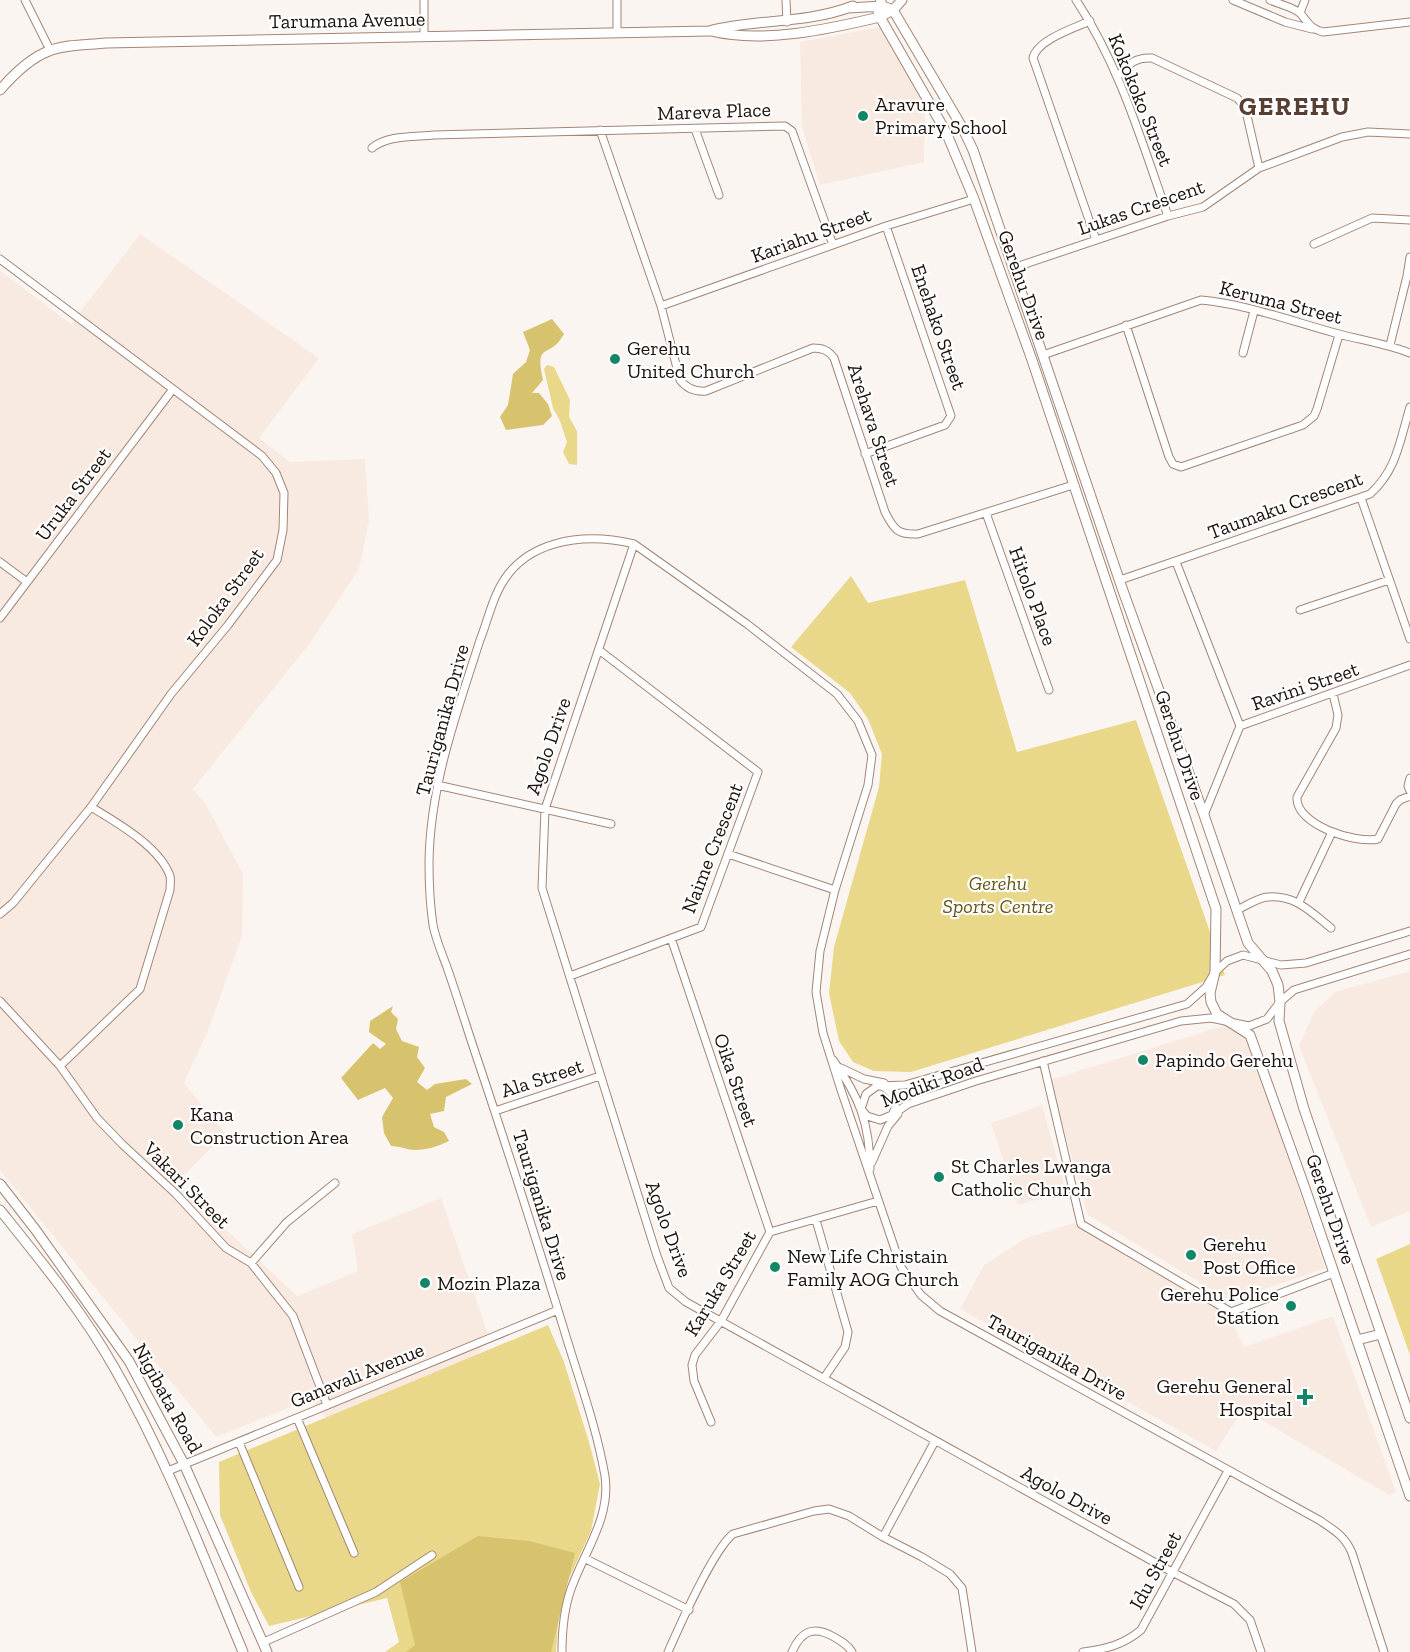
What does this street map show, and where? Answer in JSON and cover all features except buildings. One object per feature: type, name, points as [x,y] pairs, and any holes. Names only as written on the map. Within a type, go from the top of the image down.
[{"type":"street","points":[[25,0],[50,50]]},
{"type":"street","points":[[424,0],[424,36]]},
{"type":"street","points":[[617,0],[617,32]]},
{"type":"street","points":[[786,0],[787,22]]},
{"type":"street","name":"Tarumana Avenue","points":[[709,31],[734,24],[787,22],[830,15],[869,0]]},
{"type":"street","name":"Tarumana Avenue","points":[[0,90],[27,64],[50,50],[72,46],[617,32],[709,31],[730,36],[788,34],[880,16],[893,10],[902,0]]},
{"type":"street","name":"Kokokoko Street","points":[[1076,0],[1090,21],[1118,76],[1168,216]]},
{"type":"street","points":[[1233,0],[1285,22],[1323,32],[1410,22]]},
{"type":"street","points":[[1270,0],[1300,13],[1308,25],[1315,30]]},
{"type":"street","points":[[1300,13],[1305,0]]},
{"type":"street","points":[[848,8],[880,3],[893,10]]},
{"type":"street","name":"Gerehu Drive","points":[[880,3],[878,11],[880,16],[946,132],[974,199],[1032,360],[1216,909],[1215,972],[1210,993],[1211,1002],[1217,1014],[1250,1035],[1410,1496]]},
{"type":"street","name":"Gerehu Drive","points":[[893,10],[970,142],[1120,580],[1248,943],[1272,971],[1278,985],[1279,1021],[1304,1109],[1381,1334],[1407,1400],[1410,1418]]},
{"type":"street","points":[[1090,21],[1036,48],[1033,58],[1096,240]]},
{"type":"street","points":[[1118,76],[1130,62],[1152,58],[1237,98],[1245,107],[1259,168]]},
{"type":"street","name":"Mareva Place","points":[[372,148],[387,140],[434,135],[780,125],[792,131],[833,245]]},
{"type":"street","points":[[695,129],[719,195]]},
{"type":"street","name":"Arehava Street","points":[[600,130],[661,306],[680,380],[691,390],[706,391],[813,348],[830,353],[834,358],[885,512],[896,530],[909,534],[918,534],[1073,485]]},
{"type":"street","name":"Lukas Crescent","points":[[1013,268],[1168,216],[1203,207],[1259,168],[1342,137],[1368,132],[1410,134]]},
{"type":"street","name":"Kariahu Street","points":[[661,306],[886,226],[974,199]]},
{"type":"street","points":[[1314,244],[1372,218],[1410,220]]},
{"type":"street","name":"Enehako Street","points":[[865,454],[945,425],[951,416],[886,226]]},
{"type":"street","points":[[1390,345],[1410,257]]},
{"type":"street","name":"Koloka Street","points":[[0,259],[262,456],[276,473],[284,493],[282,530],[277,560],[228,625],[171,694],[91,807],[13,903],[0,914]]},
{"type":"street","name":"Keruma Street","points":[[1042,355],[1201,300],[1228,302],[1339,334],[1390,345],[1410,353]]},
{"type":"street","points":[[1243,353],[1254,311]]},
{"type":"street","points":[[1125,325],[1169,457],[1173,464],[1181,467],[1309,421],[1317,409],[1339,334]]},
{"type":"street","name":"Uruka Street","points":[[0,618],[173,389]]},
{"type":"street","name":"Taumaku Crescent","points":[[1120,580],[1370,494],[1392,468],[1410,407]]},
{"type":"street","points":[[1361,498],[1410,639]]},
{"type":"street","name":"Hitolo Place","points":[[986,513],[1049,690]]},
{"type":"street","name":"Tauriganika Drive","points":[[562,1652],[564,1620],[570,1590],[586,1559],[603,1512],[606,1492],[605,1476],[595,1430],[558,1310],[434,928],[429,859],[437,785],[460,702],[498,590],[515,566],[548,545],[569,539],[617,540],[634,544],[747,624],[837,694],[858,722],[872,755],[868,785],[835,890],[820,951],[816,992],[823,1033],[900,1266],[921,1295],[940,1311],[1341,1534],[1352,1553],[1384,1652]]},
{"type":"street","name":"Agolo Drive","points":[[634,544],[545,809],[542,888],[657,1256],[669,1287],[686,1302],[1172,1572],[1234,1604],[1250,1620],[1261,1652]]},
{"type":"street","points":[[0,562],[27,582]]},
{"type":"street","name":"Ravini Street","points":[[1176,562],[1240,726],[1410,665]]},
{"type":"street","points":[[1300,610],[1389,580]]},
{"type":"street","name":"Naime Crescent","points":[[570,976],[701,927],[758,772],[598,650]]},
{"type":"street","points":[[1333,694],[1338,715],[1336,728],[1297,797],[1301,813],[1332,832],[1362,840],[1378,838],[1396,804],[1410,793],[1408,783],[1410,778]]},
{"type":"street","points":[[1204,815],[1240,726]]},
{"type":"street","points":[[437,785],[612,825]]},
{"type":"street","points":[[60,1066],[140,989],[170,890],[170,877],[158,857],[132,831],[91,807]]},
{"type":"street","points":[[1299,902],[1332,832]]},
{"type":"street","points":[[728,854],[835,890]]},
{"type":"street","points":[[1237,910],[1267,896],[1299,902],[1331,928]]},
{"type":"street","name":"Modiki Road","points":[[1410,931],[1306,963],[1281,965],[1253,956],[1243,956],[1227,961],[1215,972],[1206,987],[1187,1004],[905,1085],[877,1086],[866,1094],[861,1109],[867,1116],[880,1120],[908,1104],[1042,1061],[1182,1021],[1211,1018],[1249,1026],[1267,1018],[1294,990],[1410,954]]},
{"type":"street","name":"Oika Street","points":[[671,938],[770,1232]]},
{"type":"street","name":"Vakari Street","points":[[0,1001],[60,1066],[97,1118],[176,1194],[226,1248],[251,1263],[293,1316],[327,1405]]},
{"type":"street","points":[[830,1055],[841,1069],[864,1079],[893,1084]]},
{"type":"street","name":"Tauriganika Drive","points":[[830,1055],[848,1080],[861,1109],[870,1142],[870,1174]]},
{"type":"street","points":[[1042,1061],[1081,1224],[1231,1312],[1334,1273]]},
{"type":"street","name":"Ala Street","points":[[495,1111],[600,1076]]},
{"type":"street","points":[[882,1086],[890,1090],[894,1098],[896,1108],[892,1115]]},
{"type":"street","points":[[870,1174],[873,1158],[888,1126],[908,1104]]},
{"type":"street","points":[[251,1263],[287,1222],[334,1183]]},
{"type":"street","name":"Nigibata Road","points":[[0,1184],[42,1238],[129,1361],[184,1464],[267,1652]]},
{"type":"street","name":"Karuka Street","points":[[711,1422],[692,1371],[695,1355],[721,1321],[770,1232],[878,1201]]},
{"type":"street","name":"Nigibata Road","points":[[0,1210],[80,1314],[114,1368],[168,1471],[243,1652]]},
{"type":"street","points":[[816,1220],[848,1332],[845,1347],[824,1378]]},
{"type":"street","name":"Ganavali Avenue","points":[[168,1471],[558,1310]]},
{"type":"street","points":[[1357,1340],[1381,1334]]},
{"type":"street","points":[[297,1418],[354,1553]]},
{"type":"street","points":[[882,1538],[935,1441]]},
{"type":"street","points":[[239,1443],[299,1587]]},
{"type":"street","name":"Idu Street","points":[[1083,1652],[1099,1650],[1128,1641],[1140,1630],[1228,1471]]},
{"type":"street","points":[[668,1652],[722,1545],[733,1534],[814,1511],[829,1509],[849,1516],[882,1538],[922,1557],[950,1574],[962,1588],[972,1652]]},
{"type":"street","points":[[264,1642],[376,1592],[432,1555]]},
{"type":"street","points":[[586,1559],[689,1610]]},
{"type":"street","points":[[792,1652],[796,1643],[808,1631],[816,1630],[842,1641],[852,1652]]},
{"type":"shaded area","name":"Aravure Primary School","points":[[881,27],[925,105],[924,162],[820,185],[802,127],[800,42]]},
{"type":"shaded area","points":[[140,234],[319,358],[259,438],[290,462],[365,459],[369,520],[359,569],[310,643],[193,789],[207,806],[243,874],[242,936],[209,1028],[184,1083],[225,1133],[177,1183],[297,1296],[358,1271],[352,1234],[441,1198],[488,1334],[477,1359],[327,1419],[311,1399],[216,1437],[0,1170],[0,271],[71,324]]},
{"type":"shaded area","points":[[552,319],[564,334],[554,347],[542,355],[543,380],[532,393],[539,393],[548,404],[552,416],[543,425],[506,430],[500,417],[508,405],[513,374],[526,362],[530,350],[523,332]]},
{"type":"shaded area","points":[[1410,971],[1410,1211],[1371,1227],[1299,1046],[1314,1012],[1335,992]]},
{"type":"shaded area","points":[[393,1006],[391,1012],[398,1019],[396,1029],[402,1041],[419,1047],[417,1057],[425,1068],[417,1082],[427,1090],[435,1084],[466,1079],[472,1084],[446,1097],[444,1111],[430,1114],[434,1127],[444,1132],[449,1141],[433,1147],[415,1150],[391,1146],[384,1133],[382,1117],[393,1098],[385,1088],[358,1100],[341,1078],[373,1043],[380,1049],[386,1044],[369,1032],[370,1021]]},
{"type":"shaded area","points":[[1242,1020],[1325,1268],[1231,1301],[1088,1215],[1050,1080]]},
{"type":"shaded area","points":[[1042,1105],[1066,1191],[1018,1205],[991,1123]]},
{"type":"shaded area","points":[[1074,1223],[1230,1317],[1244,1347],[1333,1316],[1396,1492],[1389,1495],[1243,1409],[1216,1451],[960,1309],[984,1265],[1026,1238]]},
{"type":"shaded area","points":[[478,1536],[529,1541],[575,1553],[551,1652],[406,1652],[415,1645],[400,1582]]},
{"type":"green space","points":[[547,365],[554,367],[570,400],[569,417],[577,431],[577,465],[569,464],[563,452],[567,442],[553,408],[544,369]]},
{"type":"green space","name":"Gerehu Sports Centre","points":[[851,576],[868,603],[965,580],[1017,752],[1136,720],[1225,975],[911,1072],[874,1071],[853,1062],[839,1041],[829,993],[834,947],[879,787],[882,754],[868,719],[850,693],[791,647]]},
{"type":"green space","points":[[1410,1244],[1410,1355],[1376,1259]]},
{"type":"green space","points":[[548,1325],[564,1362],[600,1484],[591,1531],[560,1598],[556,1652],[385,1652],[399,1642],[387,1598],[269,1626],[251,1592],[220,1515],[219,1462]]},
{"type":"place","name":"Aravure Primary School","points":[[863,116]]},
{"type":"place","name":"Gerehu United Church","points":[[615,359]]},
{"type":"place","name":"Papindo Gerehu","points":[[1143,1060]]},
{"type":"place","name":"Kana Construction Area","points":[[178,1125]]},
{"type":"place","name":"St Charles Lwanga Catholic Church","points":[[939,1177]]},
{"type":"place","name":"Gerehu Post Office","points":[[1191,1255]]},
{"type":"place","name":"New Life Christain Family AOG Church","points":[[775,1267]]},
{"type":"place","name":"Mozin Plaza","points":[[425,1283]]},
{"type":"place","name":"Gerehu Police Station","points":[[1291,1306]]},
{"type":"place","name":"Gerehu General Hospital","points":[[1305,1397]]},
{"type":"district","name":"GEREHU","points":[[1295,106]]}]
